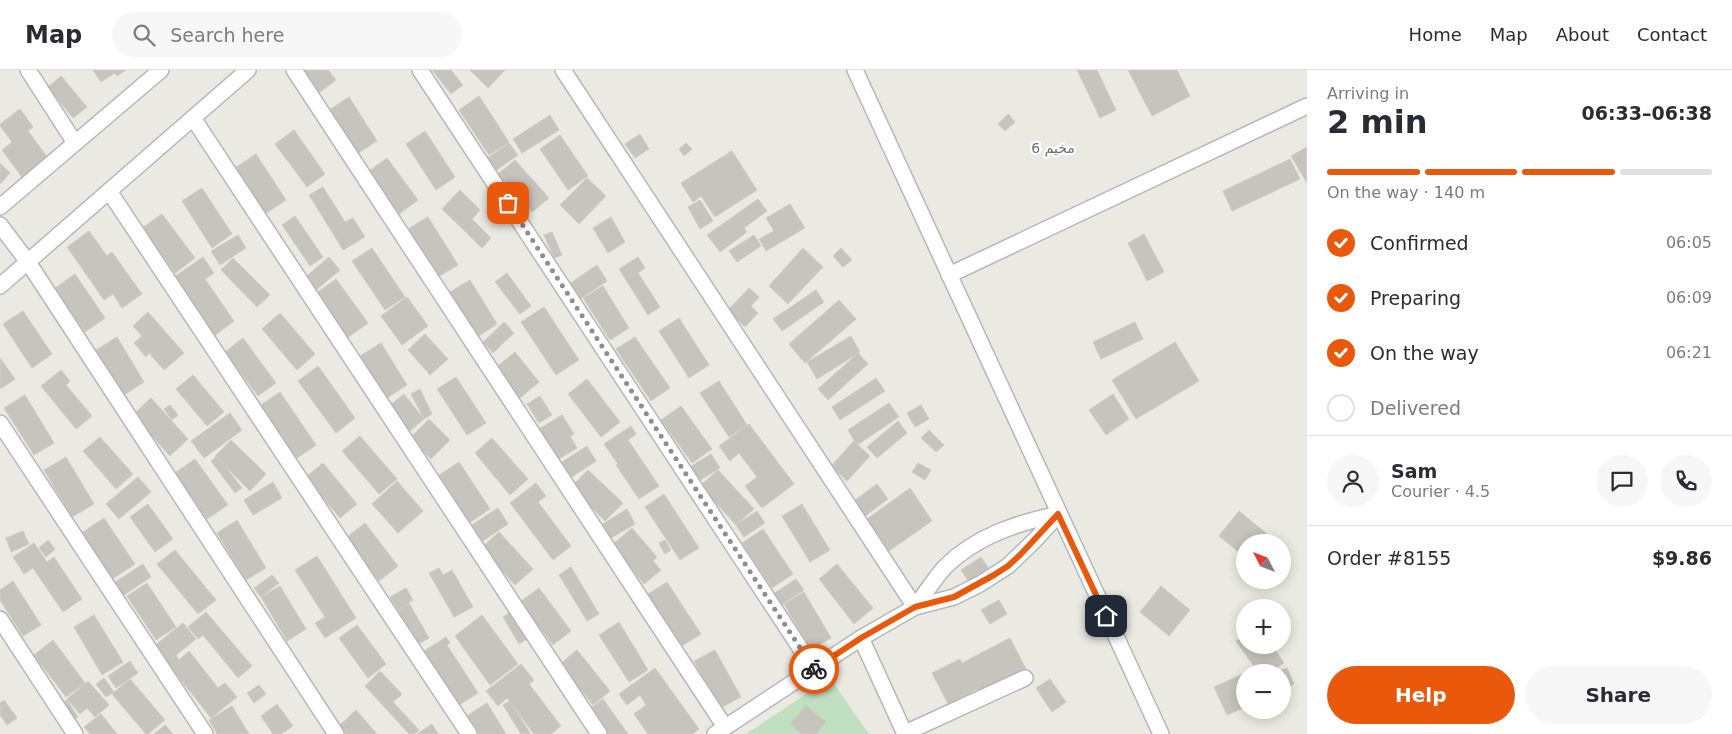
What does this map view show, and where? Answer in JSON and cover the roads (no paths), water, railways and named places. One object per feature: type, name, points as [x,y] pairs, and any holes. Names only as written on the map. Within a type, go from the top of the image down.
[{"type":"street","points":[[28,70],[75,143]]},
{"type":"street","points":[[0,207],[160,70]]},
{"type":"street","points":[[0,286],[248,70]]},
{"type":"street","points":[[294,70],[720,731],[861,638],[915,607],[954,597],[980,584],[1008,566],[1058,514]]},
{"type":"street","points":[[420,70],[814,669]]},
{"type":"street","points":[[562,70],[915,607]]},
{"type":"street","points":[[855,70],[1160,734]]},
{"type":"street","points":[[949,275],[1307,106]]},
{"type":"street","points":[[193,118],[599,734]]},
{"type":"street","points":[[109,191],[469,734]]},
{"type":"street","points":[[0,225],[28,262],[336,734]]},
{"type":"street","points":[[0,423],[204,734]]},
{"type":"street","points":[[915,607],[945,568],[963,552],[993,533],[1030,520],[1058,514]]},
{"type":"street","points":[[0,619],[75,734]]},
{"type":"street","points":[[861,638],[905,734],[1025,678]]},
{"type":"district","name":"مخيم 6","points":[[1053,148]]}]
